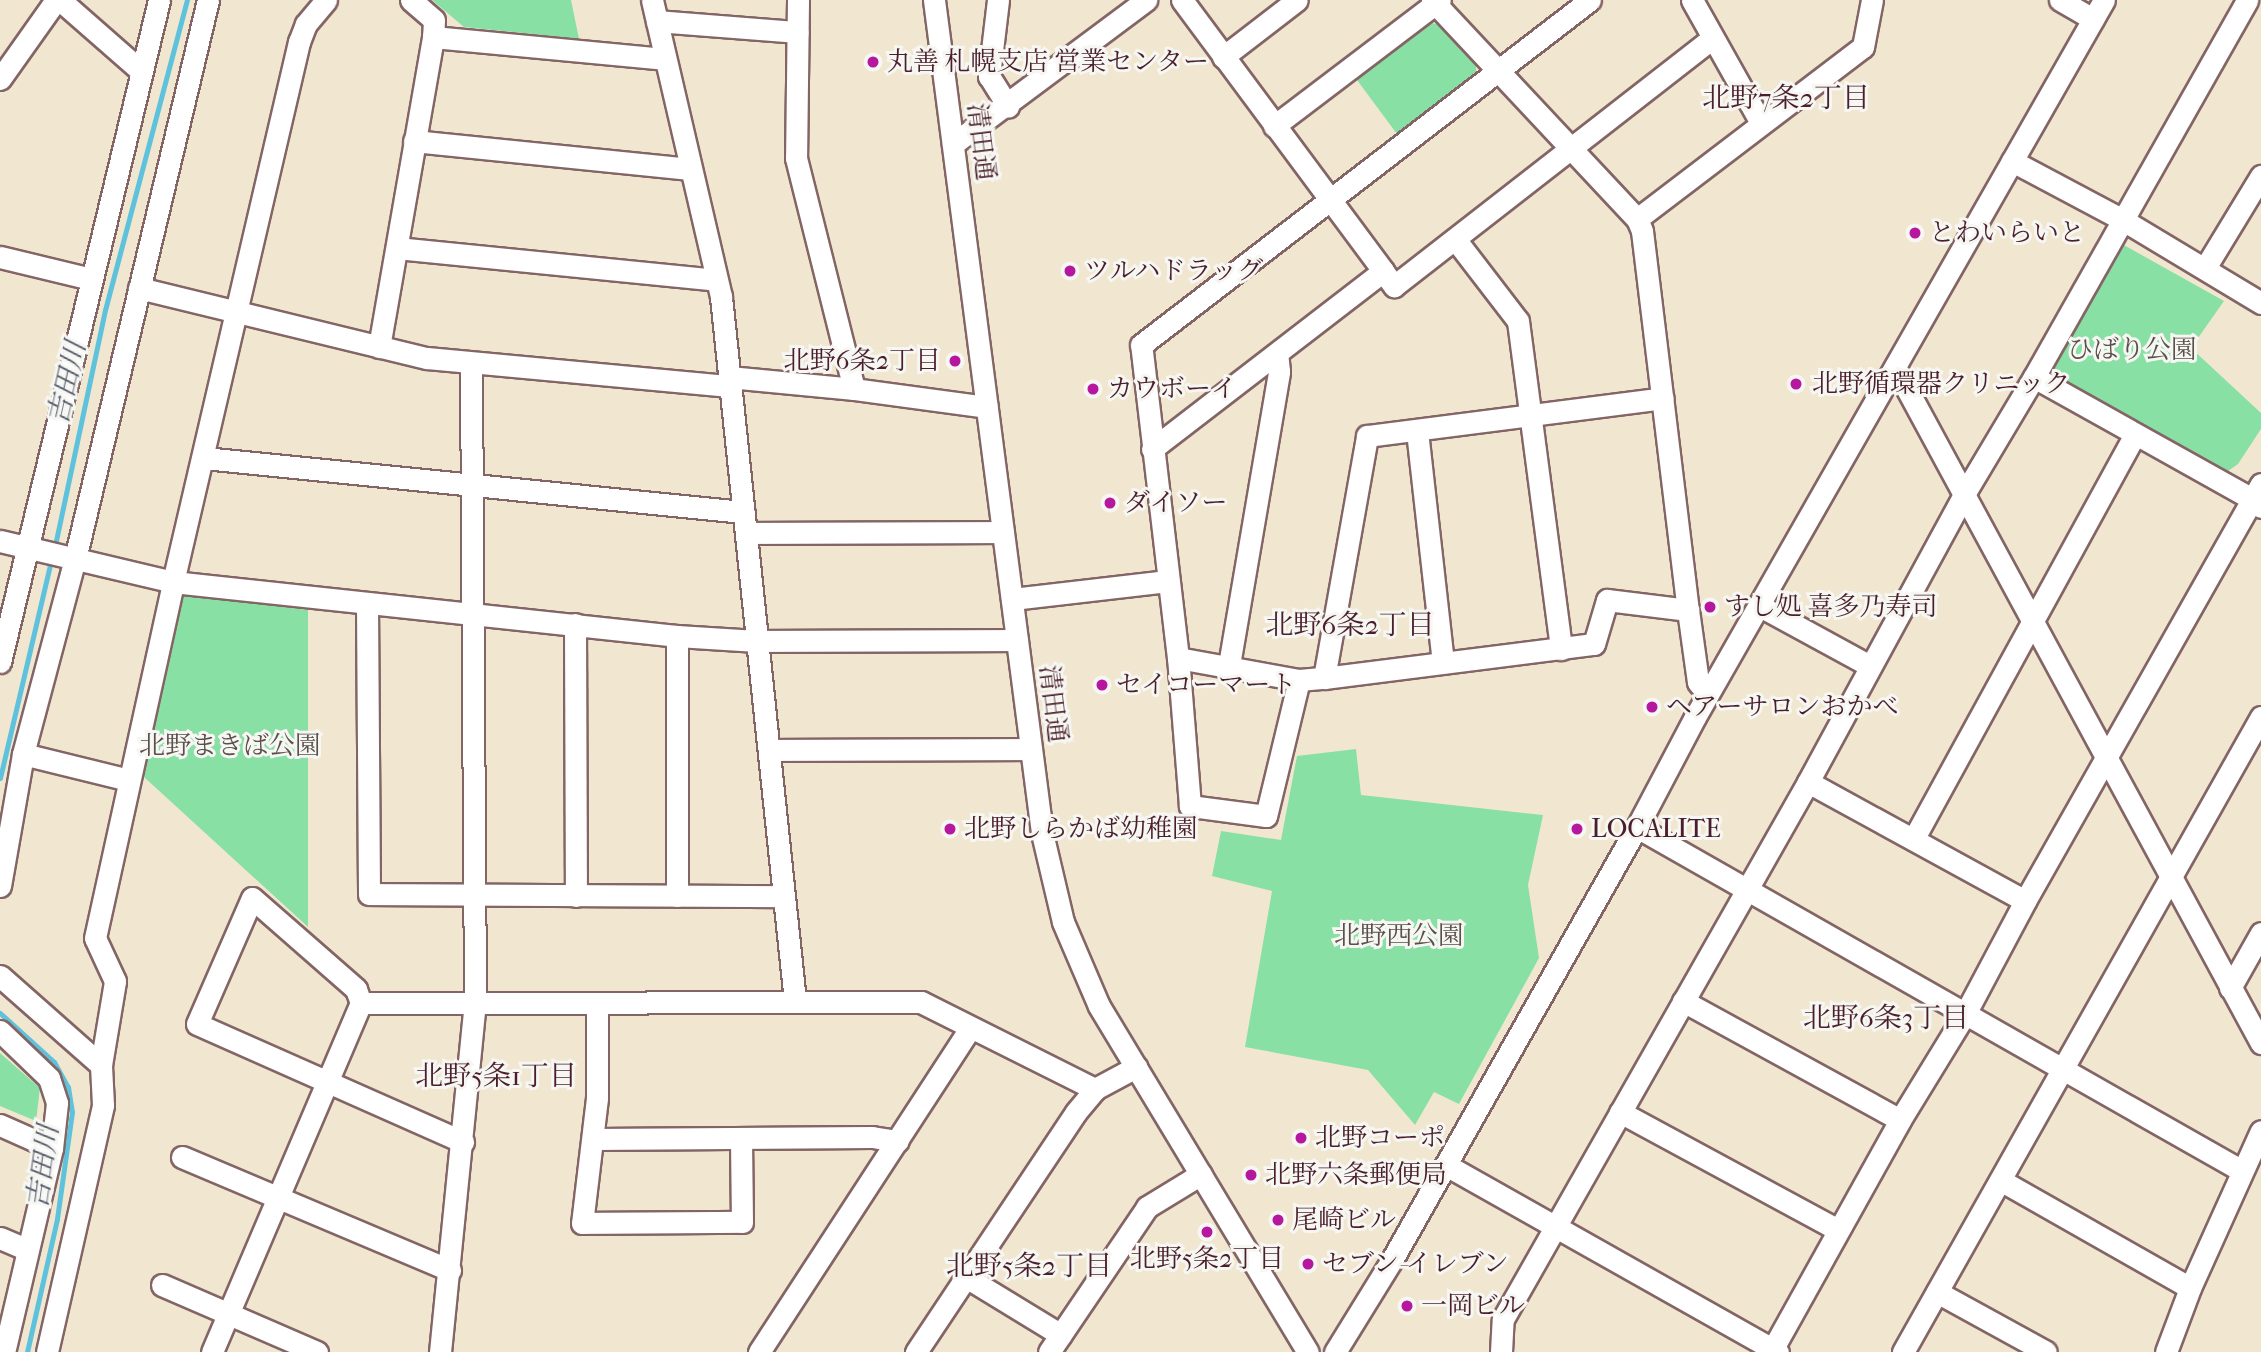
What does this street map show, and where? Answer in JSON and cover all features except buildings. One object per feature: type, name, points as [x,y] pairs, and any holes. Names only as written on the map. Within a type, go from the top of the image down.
[{"type":"street","points":[[0,79],[58,0],[140,70]]},
{"type":"street","points":[[0,662],[25,548],[159,0]]},
{"type":"street","points":[[0,886],[23,754],[75,559],[208,0]]},
{"type":"street","points":[[47,1352],[103,1105],[101,1065],[115,981],[95,938],[173,582],[299,42],[306,24],[326,0]]},
{"type":"street","points":[[379,347],[433,37],[434,20],[411,0]]},
{"type":"street","points":[[652,0],[716,279],[745,523],[795,1001]]},
{"type":"street","points":[[798,0],[796,158],[854,389]]},
{"type":"street","name":"清田通","points":[[934,0],[1042,833],[1063,922],[1099,1006],[1308,1352]]},
{"type":"street","points":[[998,0],[989,76],[1008,106]]},
{"type":"street","points":[[953,145],[1146,0]]},
{"type":"street","points":[[1182,0],[1394,286],[1569,147],[1713,38]]},
{"type":"street","points":[[1223,57],[1297,0]]},
{"type":"street","points":[[1299,680],[1266,816],[1191,806],[1178,658],[1142,345],[1590,0]]},
{"type":"street","points":[[1692,0],[1761,123]]},
{"type":"street","points":[[1637,219],[1863,47],[1872,0]]},
{"type":"street","points":[[2060,0],[2093,19]]},
{"type":"street","points":[[1335,1352],[1446,1166],[1637,827],[1708,695],[2104,0]]},
{"type":"street","points":[[1501,1352],[1503,1319],[1808,782],[1963,496],[2034,377],[2247,0]]},
{"type":"street","points":[[1274,126],[1436,1],[1637,219],[1642,231],[1698,682],[1708,695]]},
{"type":"street","points":[[657,21],[798,32]]},
{"type":"street","points":[[433,37],[664,59]]},
{"type":"street","points":[[414,141],[690,169]]},
{"type":"street","points":[[2012,161],[2123,220],[2261,303]]},
{"type":"street","points":[[2205,268],[2261,176]]},
{"type":"street","points":[[1455,239],[1518,321],[1561,649]]},
{"type":"street","points":[[397,247],[716,279]]},
{"type":"street","points":[[0,257],[91,279]]},
{"type":"street","points":[[1152,449],[1382,271]]},
{"type":"street","points":[[139,288],[379,347],[471,364],[854,389],[987,407]]},
{"type":"street","points":[[1229,665],[1279,371],[1277,353]]},
{"type":"street","points":[[440,1352],[475,1003],[471,364]]},
{"type":"street","points":[[1895,368],[2261,1043]]},
{"type":"street","points":[[1446,1166],[1774,1351],[1838,1230],[1900,1120],[1965,1014],[2105,758],[2258,497],[2135,435],[2034,377]]},
{"type":"street","points":[[1324,678],[1367,436],[1663,398]]},
{"type":"street","points":[[1417,430],[1443,663]]},
{"type":"street","points":[[1914,838],[2135,435]]},
{"type":"street","points":[[204,458],[472,482],[745,523],[1003,532]]},
{"type":"street","points":[[0,541],[173,582],[677,636],[757,641],[1017,640]]},
{"type":"street","points":[[1012,599],[1168,581]]},
{"type":"street","points":[[1178,658],[1229,665],[1299,680],[1324,678],[1594,644],[1607,600],[1688,610]]},
{"type":"street","points":[[367,604],[369,894],[784,896]]},
{"type":"street","points":[[1760,606],[1870,667]]},
{"type":"street","points":[[575,624],[576,896]]},
{"type":"street","points":[[677,636],[677,896]]},
{"type":"street","points":[[1903,1352],[2002,1181],[2261,717]]},
{"type":"street","points":[[769,750],[1031,749]]},
{"type":"street","points":[[23,754],[129,780]]},
{"type":"street","points":[[1808,782],[2025,901]]},
{"type":"street","points":[[1637,827],[2242,1171]]},
{"type":"street","points":[[212,1352],[277,1198],[328,1082],[361,1003],[356,989],[252,898],[197,1024],[328,1082],[463,1142]]},
{"type":"street","points":[[2230,988],[2261,933]]},
{"type":"street","points":[[0,976],[101,1065]]},
{"type":"street","points":[[1683,1001],[1900,1120]]},
{"type":"street","points":[[361,1003],[921,1002],[1095,1089]]},
{"type":"street","points":[[597,1004],[597,1098],[582,1223],[742,1222],[741,1139]]},
{"type":"street","points":[[759,1352],[970,1028]]},
{"type":"street","points":[[0,1031],[49,1078],[57,1103],[52,1148],[4,1352]]},
{"type":"street","points":[[916,1352],[1076,1112],[1095,1089],[1136,1067]]},
{"type":"street","points":[[1620,1112],[1838,1230]]},
{"type":"street","points":[[0,1125],[52,1148]]},
{"type":"street","points":[[2166,1352],[2190,1288],[2261,1131]]},
{"type":"street","points":[[593,1139],[872,1137],[898,1141]]},
{"type":"street","points":[[182,1157],[450,1270]]},
{"type":"street","points":[[966,1276],[1055,1343],[1147,1207],[1202,1174]]},
{"type":"street","points":[[2002,1181],[2190,1288]]},
{"type":"street","points":[[0,1237],[28,1250]]},
{"type":"street","points":[[162,1284],[317,1352]]},
{"type":"street","points":[[1937,1292],[2046,1352]]},
{"type":"green space","points":[[432,0],[571,0],[579,39],[464,27]]},
{"type":"green space","points":[[1429,23],[1439,24],[1476,66],[1476,73],[1397,134],[1357,80]]},
{"type":"green space","name":"ひばり公園","points":[[2122,244],[2224,301],[2191,348],[2261,413],[2261,429],[2238,464],[2228,471],[2051,373]]},
{"type":"green space","name":"北野まきば公園","points":[[180,594],[308,610],[308,927],[144,777]]},
{"type":"green space","name":"北野西公園","points":[[1356,749],[1361,795],[1543,815],[1528,885],[1539,958],[1459,1104],[1434,1092],[1415,1125],[1368,1070],[1245,1047],[1272,891],[1212,876],[1221,831],[1281,840],[1297,756]]},
{"type":"green space","points":[[0,1053],[40,1088],[36,1121],[0,1106]]},
{"type":"waterway","name":"吉田川","points":[[54,550],[105,310],[187,0]]},
{"type":"waterway","name":"吉田川","points":[[0,778],[51,560]]},
{"type":"waterway","name":"吉田川","points":[[0,1013],[54,1062],[68,1087],[72,1112],[57,1219],[27,1352]]},
{"type":"place","name":"丸善 札幌支店 営業センター","points":[[873,62]]},
{"type":"place","name":"とわいらいと","points":[[1915,233]]},
{"type":"place","name":"ツルハドラッグ","points":[[1070,271]]},
{"type":"place","name":"北野6条2丁目","points":[[955,361]]},
{"type":"place","name":"北野循環器クリニック","points":[[1796,384]]},
{"type":"place","name":"カウボーイ","points":[[1093,389]]},
{"type":"place","name":"ダイソー","points":[[1110,503]]},
{"type":"place","name":"すし処 喜多乃寿司","points":[[1710,607]]},
{"type":"place","name":"セイコーマート","points":[[1102,685]]},
{"type":"place","name":"ヘアーサロンおかべ","points":[[1652,707]]},
{"type":"place","name":"北野しらかば幼稚園","points":[[950,829]]},
{"type":"place","name":"LOCALITE","points":[[1577,829]]},
{"type":"place","name":"北野コーポ","points":[[1301,1138]]},
{"type":"place","name":"北野六条郵便局","points":[[1251,1175]]},
{"type":"place","name":"尾崎ビル","points":[[1278,1220]]},
{"type":"place","name":"北野5条2丁目","points":[[1207,1232]]},
{"type":"place","name":"セブン-イレブン","points":[[1308,1264]]},
{"type":"place","name":"一岡ビル","points":[[1407,1306]]},
{"type":"district","name":"北野7条2丁目","points":[[1786,98]]},
{"type":"district","name":"北野6条2丁目","points":[[1350,625]]},
{"type":"district","name":"北野6条3丁目","points":[[1886,1018]]},
{"type":"district","name":"北野5条1丁目","points":[[496,1076]]},
{"type":"district","name":"北野5条2丁目","points":[[1029,1266]]}]
